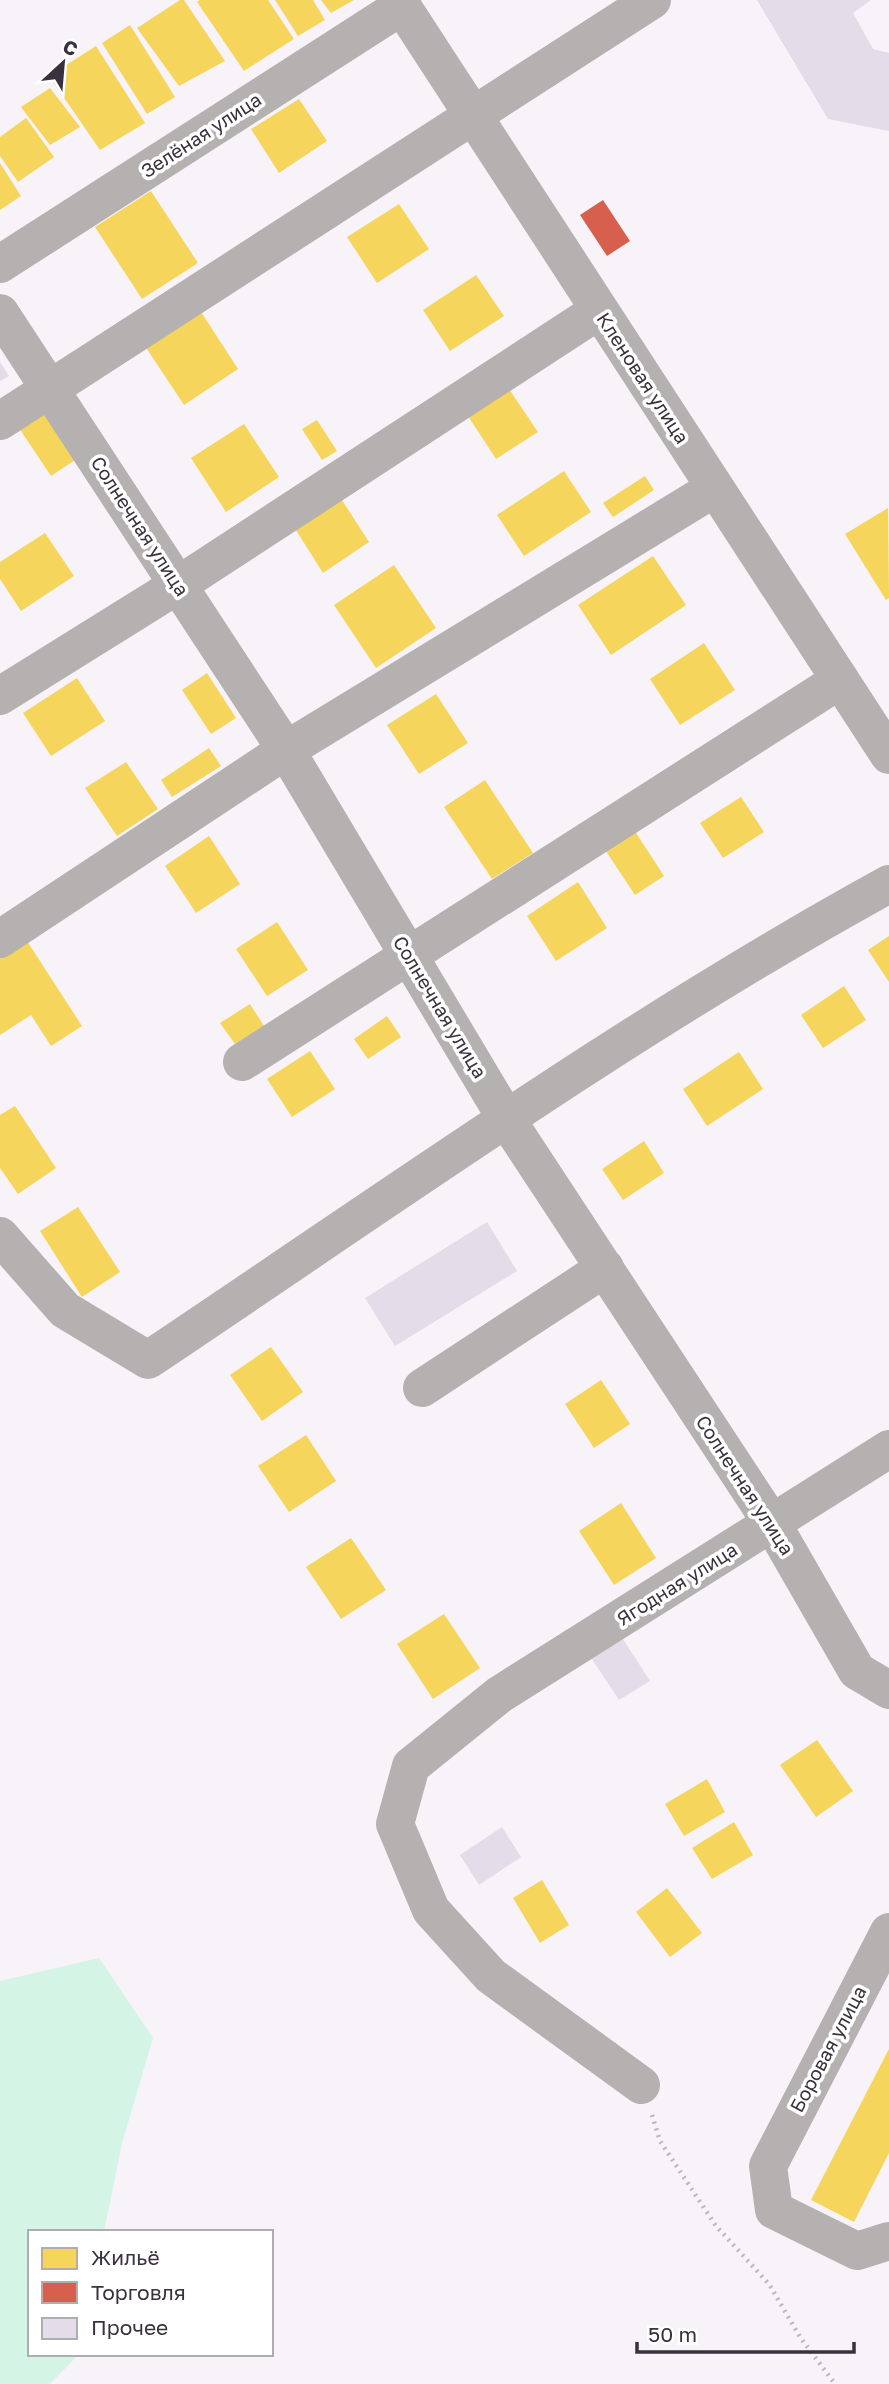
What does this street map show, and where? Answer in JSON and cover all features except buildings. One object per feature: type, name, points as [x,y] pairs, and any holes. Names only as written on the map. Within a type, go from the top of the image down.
[{"type":"street","points":[[0,421],[652,0]]},
{"type":"street","name":"Кленовая улица","points":[[400,3],[889,755]]},
{"type":"street","name":"Зелёная улица","points":[[0,264],[400,3]]},
{"type":"street","points":[[0,696],[178,585],[598,310]]},
{"type":"street","name":"Солнечная улица","points":[[0,313],[286,750],[508,1119],[773,1525],[858,1671],[889,1690]]},
{"type":"street","points":[[0,939],[286,750],[715,488]]},
{"type":"street","points":[[242,1062],[840,680]]},
{"type":"street","points":[[0,1236],[65,1310],[148,1360],[508,1119],[772,948],[889,884]]},
{"type":"street","points":[[422,1388],[605,1268]]},
{"type":"street","name":"Ягодная улица","points":[[641,2085],[491,1976],[431,1910],[395,1824],[411,1766],[499,1695],[773,1525],[889,1449]]},
{"type":"street","name":"Боровая улица","points":[[889,1933],[768,2166],[774,2210],[857,2251],[889,2241]]},
{"type":"path","points":[[641,2085],[660,2141],[716,2226],[769,2284],[800,2337],[835,2384]]},
{"type":"green space","points":[[99,1958],[153,2038],[122,2143],[104,2230],[28,2230],[28,2356],[77,2356],[50,2384],[0,2384],[0,1981]]}]
